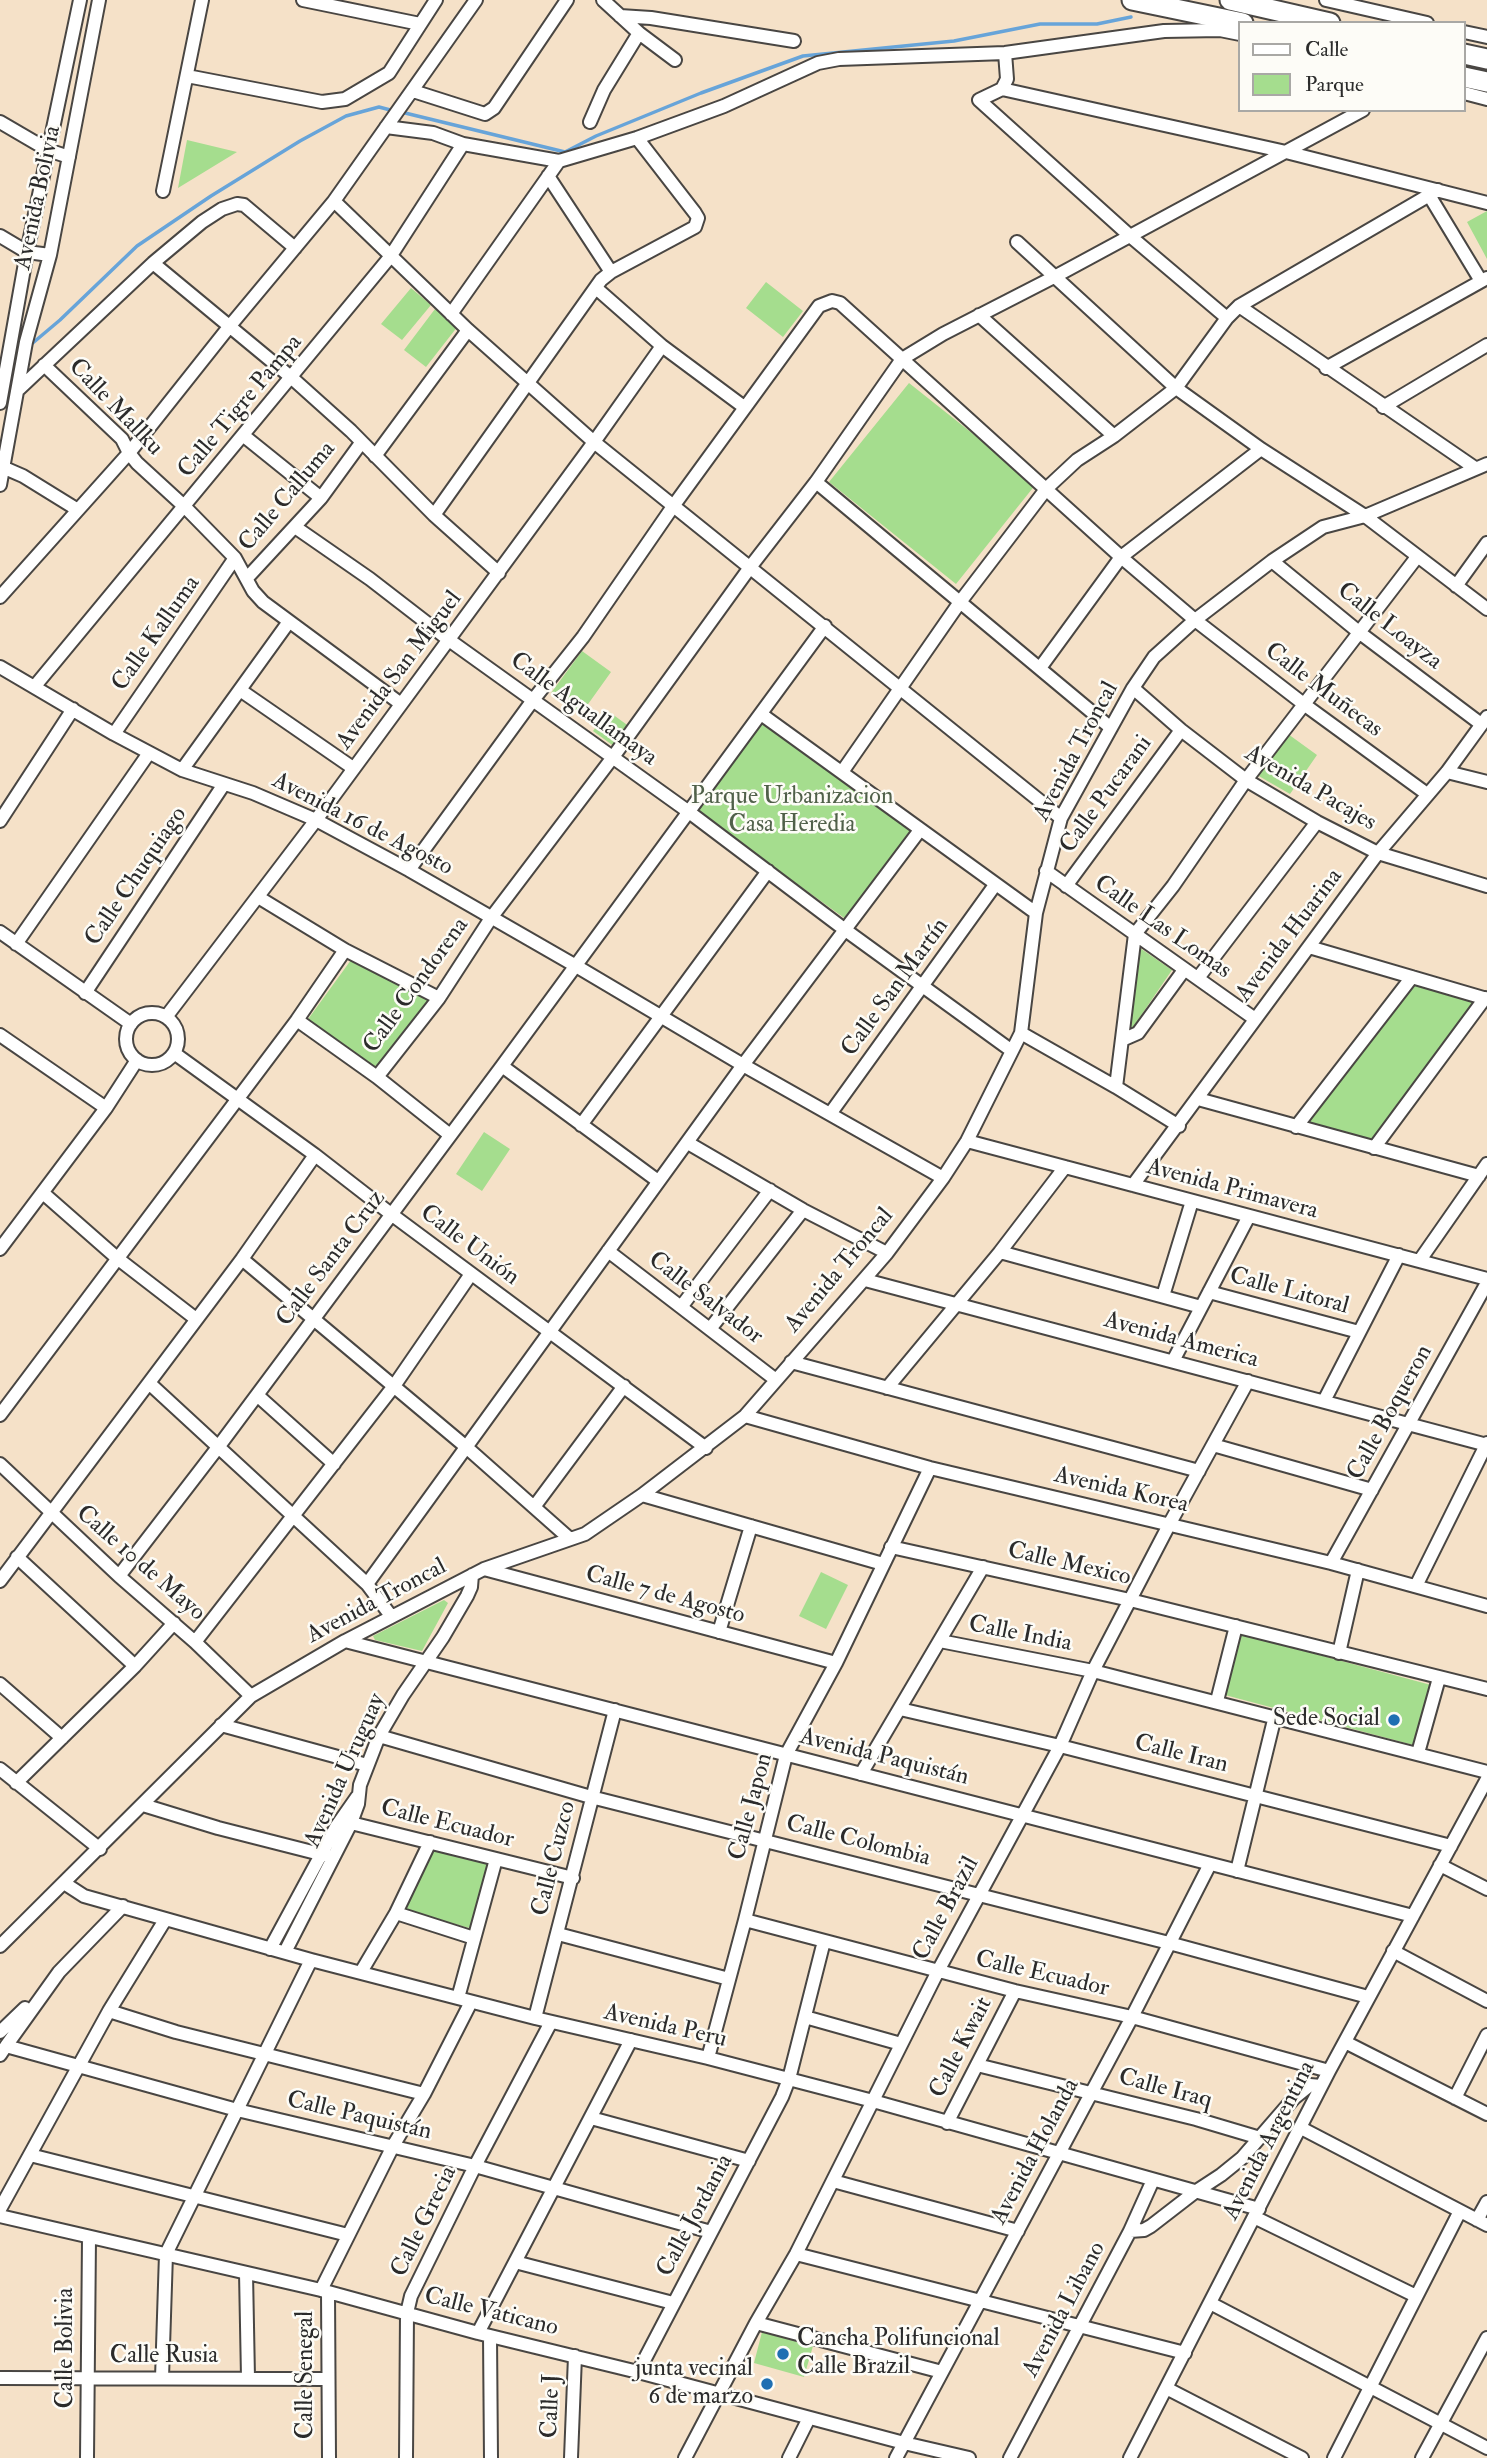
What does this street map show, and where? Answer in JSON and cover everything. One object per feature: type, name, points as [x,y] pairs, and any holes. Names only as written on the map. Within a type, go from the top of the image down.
[{"type":"highway","points":[[1132,0],[1238,22]]},
{"type":"highway","points":[[1230,0],[1321,21]]},
{"type":"highway","points":[[1466,54],[1487,59]]},
{"type":"highway","points":[[1466,77],[1487,82]]},
{"type":"street","name":"Avenida Bolivia","points":[[0,403],[5,380],[7,343],[19,304],[27,252],[80,0]]},
{"type":"street","name":"Avenida Bolivia","points":[[0,485],[26,342],[50,255],[99,0]]},
{"type":"street","points":[[163,191],[202,0]]},
{"type":"street","points":[[303,0],[420,24]]},
{"type":"street","points":[[187,76],[322,102],[345,99],[389,73],[402,57],[436,0]]},
{"type":"street","points":[[0,597],[129,453],[334,201],[476,0]]},
{"type":"street","points":[[413,91],[485,114],[494,108],[566,0]]},
{"type":"street","points":[[603,0],[639,33],[676,60]]},
{"type":"street","points":[[1326,0],[1418,21]]},
{"type":"street","points":[[620,16],[651,18],[794,41]]},
{"type":"street","points":[[386,127],[433,133],[463,144],[559,161],[637,138],[724,106],[818,62],[1005,53],[1164,31],[1220,30],[1238,34]]},
{"type":"street","points":[[1466,32],[1487,37]]},
{"type":"street","points":[[590,122],[604,90],[639,33]]},
{"type":"street","points":[[1005,53],[1007,79],[1002,89],[979,100],[1130,236],[1227,318]]},
{"type":"street","points":[[1002,89],[1286,152],[1434,192],[1487,203]]},
{"type":"street","points":[[1466,94],[1487,99]]},
{"type":"street","points":[[902,359],[916,349],[1359,112]]},
{"type":"street","points":[[0,122],[48,150],[69,157]]},
{"type":"street","points":[[434,515],[596,288],[611,272],[691,230],[698,221],[695,213],[637,138]]},
{"type":"street","name":"Calle Tigre Pampa","points":[[36,686],[390,257],[463,144]]},
{"type":"street","points":[[451,314],[559,161]]},
{"type":"street","points":[[548,176],[611,272]]},
{"type":"street","points":[[1326,368],[1484,280],[1434,192]]},
{"type":"street","points":[[842,772],[960,602],[1047,488],[1077,460],[1114,436],[1176,388],[1238,306],[1434,192]]},
{"type":"street","points":[[334,201],[468,330],[594,442],[1061,818]]},
{"type":"street","points":[[0,403],[17,391],[153,262],[222,209],[237,204],[244,205],[295,248]]},
{"type":"street","points":[[0,236],[27,252],[50,255]]},
{"type":"street","points":[[1017,242],[1176,388],[1261,449],[1365,516],[1487,609]]},
{"type":"street","points":[[153,262],[351,430],[434,515],[499,573]]},
{"type":"street","points":[[409,870],[533,699],[583,637],[744,407],[662,346],[596,288]]},
{"type":"street","name":"Calle Muñecas","points":[[744,407],[819,306],[825,302],[840,303],[1121,557],[1195,620],[1427,794]]},
{"type":"street","points":[[1238,306],[1383,407],[1481,466]]},
{"type":"street","points":[[979,315],[1114,436]]},
{"type":"street","points":[[375,456],[468,330]]},
{"type":"street","points":[[7,343],[26,342]]},
{"type":"street","points":[[1383,407],[1487,345]]},
{"type":"street","name":"Avenida San Miguel","points":[[166,1017],[499,573],[662,346]]},
{"type":"street","name":"Calle Condorena","points":[[377,1077],[439,998],[491,918],[816,482],[902,359]]},
{"type":"street","name":"Calle Mallku","points":[[44,365],[122,439],[129,453],[235,558],[263,602],[401,704]]},
{"type":"street","points":[[244,436],[321,498]]},
{"type":"street","name":"Calle Calluma","points":[[247,578],[321,498],[361,443]]},
{"type":"street","points":[[1040,668],[1121,557],[1261,449]]},
{"type":"street","points":[[2,466],[78,510]]},
{"type":"street","name":"Avenida Troncal","points":[[0,1946],[251,1696],[345,1641],[478,1572],[584,1534],[642,1495],[745,1416],[887,1253],[967,1141],[1021,1033],[1036,913],[1061,818],[1133,688],[1154,657],[1195,620],[1272,561],[1323,527],[1365,516],[1481,466]]},
{"type":"street","points":[[816,482],[1111,728]]},
{"type":"street","name":"Calle Aguallamaya","points":[[295,527],[689,812],[1012,1051]]},
{"type":"street","points":[[1455,586],[1487,543]]},
{"type":"street","points":[[1116,1087],[1135,934],[1173,886],[1246,780],[1417,557]]},
{"type":"street","name":"Calle Kalluma","points":[[114,734],[235,558]]},
{"type":"street","name":"Calle Loayza","points":[[1272,561],[1360,633],[1484,720]]},
{"type":"street","points":[[183,770],[288,623]]},
{"type":"street","name":"Calle Santa Cruz","points":[[119,1576],[502,1066],[825,626]]},
{"type":"street","name":"Avenida 16 de Agosto","points":[[0,667],[114,734],[183,770],[253,793],[316,820],[409,870],[943,1178]]},
{"type":"street","name":"Avenida Pacajes","points":[[1133,688],[1181,730],[1246,780],[1317,822],[1378,853],[1487,886]]},
{"type":"street","points":[[240,690],[354,768]]},
{"type":"street","points":[[0,821],[73,709]]},
{"type":"street","points":[[761,714],[1036,913]]},
{"type":"street","name":"Avenida Huarina","points":[[1133,1185],[1378,853],[1447,772],[1484,720]]},
{"type":"street","name":"Calle Pucarani","points":[[1066,886],[1181,730]]},
{"type":"street","points":[[16,944],[149,753]]},
{"type":"street","points":[[1447,772],[1487,782]]},
{"type":"street","name":"Calle Chuquiago","points":[[85,993],[224,784]]},
{"type":"street","points":[[1198,978],[1317,822]]},
{"type":"street","points":[[367,1584],[743,1065],[920,830]]},
{"type":"street","points":[[581,1125],[768,871]]},
{"type":"street","name":"Calle Las Lomas","points":[[1046,871],[1255,1019]]},
{"type":"street","name":"Calle San Martín","points":[[830,1114],[995,885]]},
{"type":"street","points":[[258,897],[345,950],[439,998]]},
{"type":"street","points":[[0,932],[131,1024]]},
{"type":"street","points":[[1309,947],[1486,999],[1374,1148]]},
{"type":"street","points":[[0,1415],[237,1100],[345,950]]},
{"type":"street","points":[[1122,1041],[1138,1033],[1184,970]]},
{"type":"street","points":[[1296,1127],[1412,977]]},
{"type":"street","points":[[143,1014],[166,1017],[172,1022],[178,1038],[174,1054],[161,1063],[137,1060],[128,1047],[127,1031],[131,1024],[143,1014]]},
{"type":"street","points":[[296,1020],[377,1077],[450,1135]]},
{"type":"street","points":[[1021,1033],[1179,1126]]},
{"type":"street","points":[[0,1035],[106,1108]]},
{"type":"street","name":"Calle Unión","points":[[174,1054],[315,1155],[706,1448]]},
{"type":"street","points":[[0,1249],[106,1108],[137,1060]]},
{"type":"street","points":[[502,1066],[658,1181]]},
{"type":"street","points":[[1198,1099],[1479,1175]]},
{"type":"street","name":"Avenida Primavera","points":[[967,1141],[1420,1260],[1487,1281]]},
{"type":"street","points":[[688,1143],[803,1210],[887,1253]]},
{"type":"street","points":[[0,1581],[242,1259],[315,1155]]},
{"type":"street","points":[[1420,1260],[1487,1164]]},
{"type":"street","points":[[887,1388],[1000,1252],[1065,1167]]},
{"type":"street","points":[[681,1307],[769,1191]]},
{"type":"street","points":[[43,1193],[117,1258],[195,1319]]},
{"type":"street","points":[[1163,1296],[1192,1201]]},
{"type":"street","points":[[710,1329],[803,1210]]},
{"type":"street","points":[[1173,1361],[1249,1216]]},
{"type":"street","name":"Calle Salvador","points":[[608,1251],[776,1380]]},
{"type":"street","points":[[1000,1252],[1201,1307]]},
{"type":"street","points":[[1324,1401],[1399,1255]]},
{"type":"street","points":[[242,1259],[466,1446],[570,1539]]},
{"type":"street","points":[[195,1642],[394,1386],[471,1274]]},
{"type":"street","name":"Avenida America","points":[[865,1280],[1487,1444]]},
{"type":"street","name":"Calle Boqueron","points":[[1331,1563],[1487,1281]]},
{"type":"street","name":"Calle Litoral","points":[[1209,1292],[1359,1332]]},
{"type":"street","points":[[791,1362],[1199,1471]]},
{"type":"street","name":"Calle Brazil","points":[[685,2458],[756,2323],[796,2254],[938,1971],[1059,1746],[1093,1671],[1248,1381]]},
{"type":"street","points":[[149,1383],[367,1584],[391,1616]]},
{"type":"street","points":[[534,1507],[624,1386]]},
{"type":"street","points":[[257,1395],[334,1464]]},
{"type":"street","name":"Avenida Korea","points":[[745,1416],[930,1468],[1170,1523],[1358,1570],[1487,1606]]},
{"type":"street","points":[[1416,1586],[1487,1444]]},
{"type":"street","points":[[1213,1445],[1372,1490]]},
{"type":"street","name":"Calle 10 de Mayo","points":[[0,1464],[251,1696]]},
{"type":"street","name":"Calle Japon","points":[[708,2058],[786,1755],[836,1663],[930,1468]]},
{"type":"street","points":[[642,1495],[883,1564]]},
{"type":"street","points":[[719,1632],[751,1526]]},
{"type":"street","name":"Calle Mexico","points":[[891,1547],[1130,1600],[1487,1689]]},
{"type":"street","points":[[17,1557],[135,1666]]},
{"type":"street","points":[[861,1774],[983,1567]]},
{"type":"street","points":[[1339,1653],[1358,1570]]},
{"type":"street","name":"Calle 7 de Agosto","points":[[478,1572],[836,1663]]},
{"type":"street","name":"Avenida Uruguay","points":[[285,1952],[327,1856],[351,1823],[367,1765],[379,1736],[443,1637],[478,1572]]},
{"type":"street","points":[[16,1783],[135,1666],[174,1623]]},
{"type":"street","points":[[1217,1701],[1236,1626]]},
{"type":"street","name":"Avenida Paquistán","points":[[345,1641],[1413,1916]]},
{"type":"street","name":"Calle India","points":[[940,1641],[1093,1671],[1487,1772]]},
{"type":"street","points":[[1418,1753],[1439,1678]]},
{"type":"street","points":[[0,1684],[62,1738]]},
{"type":"street","name":"Calle Iran","points":[[900,1709],[1059,1746],[1451,1846]]},
{"type":"street","name":"Calle Cuzco","points":[[535,2018],[615,1710]]},
{"type":"street","points":[[1237,1871],[1275,1716]]},
{"type":"street","points":[[221,1726],[367,1765]]},
{"type":"street","name":"Calle Colombia","points":[[379,1736],[591,1797],[1169,1943],[1368,1997]]},
{"type":"street","points":[[0,1769],[100,1849]]},
{"type":"street","name":"Avenida Argentina","points":[[1130,2458],[1321,2086],[1487,1779]]},
{"type":"street","points":[[270,1949],[327,1856],[335,1827],[359,1794]]},
{"type":"street","points":[[143,1805],[218,1828],[327,1856]]},
{"type":"street","name":"Calle Ecuador","points":[[351,1823],[573,1878]]},
{"type":"street","points":[[361,1972],[396,1913],[430,1842]]},
{"type":"street","points":[[458,1998],[496,1859]]},
{"type":"street","name":"Avenida Holanda","points":[[896,2458],[1132,2017],[1210,1864]]},
{"type":"street","points":[[1440,1865],[1487,1889]]},
{"type":"street","name":"Avenida Peru","points":[[64,1883],[83,1896],[270,1949],[471,2002],[708,2058],[873,2101],[1195,2192],[1257,2213],[1416,2295]]},
{"type":"street","points":[[0,2032],[123,1906]]},
{"type":"street","points":[[396,1913],[474,1938]]},
{"type":"street","points":[[0,2209],[109,2011],[165,1920]]},
{"type":"street","name":"Calle Ecuador","points":[[745,1920],[1015,1991],[1132,2017],[1329,2071]]},
{"type":"street","points":[[558,1934],[729,1979]]},
{"type":"street","name":"Calle Jordania","points":[[638,2371],[749,2161],[789,2079],[824,1941]]},
{"type":"street","points":[[1393,1951],[1487,2001]]},
{"type":"street","points":[[162,2378],[166,2254],[311,1960]]},
{"type":"street","points":[[3,2050],[45,1988]]},
{"type":"street","name":"Calle Kwait","points":[[947,2123],[1015,1991]]},
{"type":"street","points":[[325,2291],[348,2235],[471,2002]]},
{"type":"street","points":[[109,2011],[176,2032],[424,2094]]},
{"type":"street","points":[[805,2017],[901,2044]]},
{"type":"street","name":"Calle Grecia","points":[[406,2458],[407,2313],[411,2296],[475,2166],[551,2022]]},
{"type":"street","points":[[1455,2098],[1487,2035]]},
{"type":"street","points":[[491,2458],[484,2334],[515,2262],[631,2040]]},
{"type":"street","points":[[1345,2042],[1487,2114]]},
{"type":"street","name":"Calle Paquistán","points":[[3,2050],[237,2110],[475,2166],[711,2232]]},
{"type":"street","name":"Calle Iraq","points":[[977,2065],[1260,2138]]},
{"type":"street","points":[[1130,2231],[1144,2230],[1151,2226],[1222,2175],[1242,2158],[1306,2087],[1314,2084],[1321,2086]]},
{"type":"street","points":[[591,2118],[749,2161]]},
{"type":"street","points":[[1301,2128],[1482,2222],[1487,2202]]},
{"type":"street","points":[[30,2155],[348,2235]]},
{"type":"street","name":"Avenida Libano","points":[[1010,2458],[1130,2231],[1153,2180]]},
{"type":"street","points":[[833,2181],[1018,2231]]},
{"type":"street","points":[[1335,2458],[1460,2211]]},
{"type":"street","name":"Calle Vaticano","points":[[0,2216],[325,2291],[969,2458]]},
{"type":"street","name":"Calle Bolivia","points":[[87,2458],[89,2238]]},
{"type":"street","points":[[796,2254],[1185,2353]]},
{"type":"street","points":[[515,2262],[673,2303]]},
{"type":"street","points":[[246,2273],[248,2378]]},
{"type":"street","name":"Calle Senegal","points":[[325,2291],[328,2458]]},
{"type":"street","points":[[1210,2303],[1487,2448]]},
{"type":"street","points":[[756,2323],[943,2372]]},
{"type":"street","points":[[1422,2458],[1487,2339]]},
{"type":"street","name":"Calle J","points":[[571,2458],[575,2356]]},
{"type":"street","name":"Calle Rusia","points":[[0,2378],[328,2379]]},
{"type":"street","points":[[1166,2388],[1302,2458]]},
{"type":"street","points":[[789,2458],[809,2417]]},
{"type":"green space","points":[[187,140],[237,152],[178,188]]},
{"type":"green space","points":[[1487,211],[1487,259],[1467,222]]},
{"type":"green space","points":[[766,282],[803,311],[783,337],[746,308]]},
{"type":"green space","points":[[411,288],[431,305],[402,340],[381,324]]},
{"type":"green space","points":[[435,309],[458,326],[426,367],[404,350]]},
{"type":"green space","points":[[909,383],[1036,484],[956,584],[829,482]]},
{"type":"green space","points":[[582,651],[611,672],[581,714],[551,693]]},
{"type":"green space","points":[[608,711],[630,727],[615,747],[593,731]]},
{"type":"green space","name":"Parque Urbanizacion Casa Heredia","points":[[762,721],[913,830],[847,920],[696,811]]},
{"type":"green space","points":[[1288,734],[1317,755],[1290,794],[1257,775]]},
{"type":"green space","points":[[1140,948],[1172,970],[1127,1036]]},
{"type":"green space","points":[[351,960],[428,1000],[376,1071],[306,1022]]},
{"type":"green space","points":[[1413,982],[1475,1001],[1371,1142],[1308,1122]]},
{"type":"green space","points":[[484,1132],[510,1149],[482,1191],[456,1174]]},
{"type":"green space","points":[[821,1572],[848,1585],[826,1629],[799,1616]]},
{"type":"green space","points":[[444,1600],[448,1603],[422,1651],[375,1640],[373,1636]]},
{"type":"green space","points":[[1241,1634],[1431,1685],[1413,1745],[1225,1695]]},
{"type":"green space","points":[[436,1847],[491,1861],[473,1929],[404,1910]]},
{"type":"green space","name":"Cancha Polifuncional Calle Brazil","points":[[762,2332],[813,2346],[804,2377],[754,2363]]},
{"type":"waterway","points":[[401,112],[565,152],[596,136],[701,93],[803,56],[954,41],[1040,24],[1097,24],[1131,17]]},
{"type":"waterway","points":[[28,347],[137,246],[211,196],[346,116],[379,107],[394,111]]},
{"type":"place","name":"Sede Social","points":[[1394,1720]]},
{"type":"place","name":"Cancha Polifuncional Calle Brazil","points":[[783,2354]]},
{"type":"place","name":"junta vecinal 6 de marzo","points":[[767,2384]]}]
